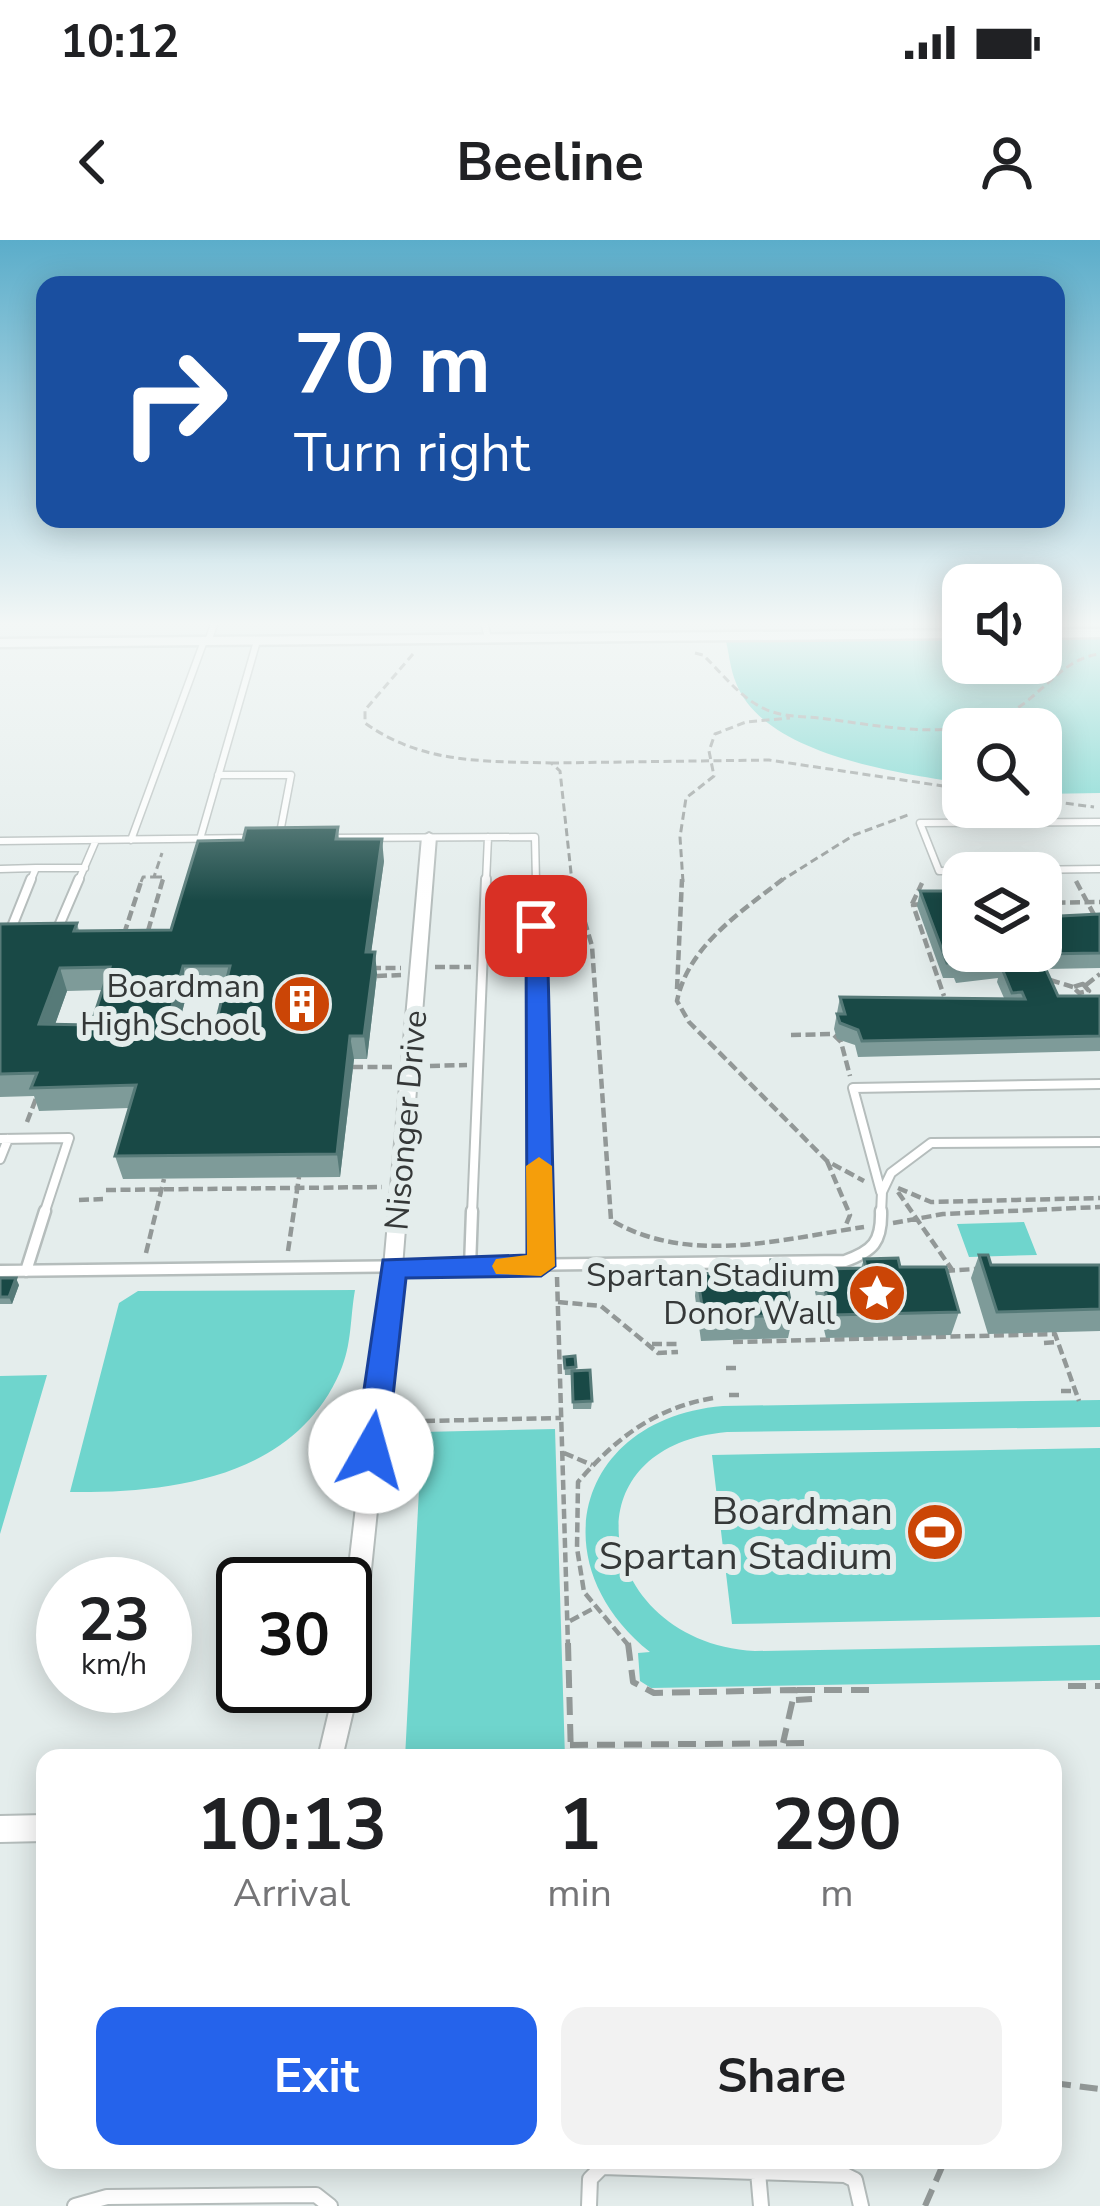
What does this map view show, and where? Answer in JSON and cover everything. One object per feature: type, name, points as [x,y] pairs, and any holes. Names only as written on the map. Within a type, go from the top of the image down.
[{"type":"street","name":"Nisonger Drive","points":[[332,1749],[347,1686],[393,1267],[429,837]]},
{"type":"street","points":[[0,1829],[36,1828]]},
{"type":"lane","points":[[131,840],[177,717]]},
{"type":"lane","points":[[200,839],[235,717]]},
{"type":"lane","points":[[218,775],[291,775],[280,838]]},
{"type":"lane","points":[[1100,822],[920,823],[939,871],[1100,869]]},
{"type":"lane","points":[[470,1267],[488,837]]},
{"type":"lane","points":[[320,838],[535,837],[541,1266]]},
{"type":"lane","points":[[0,841],[300,838]]},
{"type":"lane","points":[[44,928],[60,928],[96,840]]},
{"type":"lane","points":[[27,928],[10,929],[36,868]]},
{"type":"lane","points":[[0,870],[85,868]]},
{"type":"lane","points":[[0,1271],[845,1261],[867,1256],[880,1240],[884,1224],[885,1188],[854,1088],[1100,1084]]},
{"type":"lane","points":[[0,1159],[4,1139],[69,1138],[26,1271]]},
{"type":"lane","points":[[885,1188],[909,1154],[931,1143],[1100,1142]]},
{"type":"lane","points":[[589,2206],[590,2179],[600,2169]]},
{"type":"lane","points":[[664,2169],[845,2175],[855,2180],[861,2206]]},
{"type":"lane","points":[[758,2172],[761,2206]]},
{"type":"lane","points":[[75,2206],[107,2197],[240,2201],[316,2195],[331,2206]]},
{"type":"path","points":[[365,717],[365,723],[384,739],[422,756],[551,763],[769,760],[942,786]]},
{"type":"path","points":[[994,717],[968,726],[874,726],[798,717],[746,722],[715,734],[714,776],[686,798],[680,837],[683,888],[677,1001],[689,1022],[827,1161],[858,1180],[931,1202],[1100,1198]]},
{"type":"path","points":[[551,763],[560,771],[572,883],[592,946],[611,1220],[644,1238],[802,1240],[943,1214],[1100,1208]]},
{"type":"path","points":[[1062,804],[1100,810]]},
{"type":"path","points":[[1062,812],[1100,810]]},
{"type":"path","points":[[677,1001],[683,974],[698,955],[764,893],[863,829],[887,817],[921,813]]},
{"type":"path","points":[[154,877],[159,862]]},
{"type":"path","points":[[143,877],[154,877],[164,877],[147,934],[124,934],[143,877]]},
{"type":"path","points":[[922,883],[913,905],[944,996]]},
{"type":"path","points":[[1078,885],[1100,926]]},
{"type":"path","points":[[1062,903],[1100,902]]},
{"type":"path","points":[[913,905],[939,903]]},
{"type":"path","points":[[437,967],[483,967]]},
{"type":"path","points":[[369,968],[388,968]]},
{"type":"path","points":[[1087,989],[1100,974]]},
{"type":"path","points":[[377,976],[406,975]]},
{"type":"path","points":[[1038,978],[1075,990],[1087,989],[1100,997]]},
{"type":"path","points":[[1064,1002],[1075,990]]},
{"type":"path","points":[[791,1034],[834,1034],[841,1042],[850,1076]]},
{"type":"path","points":[[430,1066],[479,1065]]},
{"type":"path","points":[[352,1067],[398,1066]]},
{"type":"path","points":[[27,1122],[37,1096]]},
{"type":"path","points":[[827,1161],[850,1214],[849,1223],[840,1230]]},
{"type":"path","points":[[285,1268],[299,1177]]},
{"type":"path","points":[[142,1270],[164,1179]]},
{"type":"path","points":[[229,1188],[231,1179]]},
{"type":"path","points":[[106,1190],[387,1186]]},
{"type":"path","points":[[885,1188],[918,1221],[954,1271]]},
{"type":"path","points":[[79,1200],[103,1199]]},
{"type":"path","points":[[557,1265],[570,1749]]},
{"type":"path","points":[[940,1270],[987,1268]]},
{"type":"path","points":[[558,1301],[601,1306],[652,1344],[677,1348]]},
{"type":"path","points":[[733,1342],[1055,1334],[1079,1401]]},
{"type":"path","points":[[1044,1343],[1058,1342]]},
{"type":"path","points":[[726,1368],[736,1368]]},
{"type":"path","points":[[1061,1391],[1076,1391]]},
{"type":"path","points":[[729,1395],[740,1395]]},
{"type":"path","points":[[712,1397],[674,1405],[641,1419],[578,1482],[584,1592],[628,1644],[633,1682],[654,1694],[875,1690]]},
{"type":"path","points":[[424,1421],[561,1418]]},
{"type":"path","points":[[562,1452],[592,1465]]},
{"type":"path","points":[[567,1623],[596,1607]]},
{"type":"path","points":[[1068,1686],[1100,1686]]},
{"type":"path","points":[[784,1743],[795,1690]]},
{"type":"path","points":[[796,1700],[812,1699]]},
{"type":"path","points":[[570,1745],[813,1743]]},
{"type":"path","points":[[1062,2084],[1100,2089]]},
{"type":"path","points":[[925,2206],[941,2169]]},
{"type":"shaded area","points":[[761,717],[942,717],[942,779],[870,766],[803,744]]},
{"type":"shaded area","points":[[1062,717],[1100,717],[1100,793],[1062,794]]},
{"type":"shaded area","points":[[1024,1222],[1037,1255],[969,1257],[957,1224]]},
{"type":"shaded area","points":[[355,1290],[340,1372],[319,1408],[293,1436],[261,1457],[188,1482],[70,1492],[119,1303],[138,1291]]},
{"type":"shaded area","points":[[47,1375],[0,1534],[0,1376]]},
{"type":"shaded area","points":[[1100,1400],[1100,1427],[727,1432],[674,1445],[639,1471],[621,1506],[620,1544],[634,1582],[661,1616],[702,1640],[755,1651],[1100,1645],[1100,1680],[651,1688],[640,1681],[638,1653],[650,1652],[615,1616],[594,1577],[586,1538],[590,1500],[607,1465],[635,1437],[674,1416],[723,1406]]},
{"type":"shaded area","points":[[555,1429],[565,1749],[405,1749],[422,1432]]},
{"type":"shaded area","points":[[1100,1448],[1100,1617],[732,1624],[712,1455]]},
{"type":"building","name":"Boardman High School","points":[[338,827],[336,839],[382,839],[366,952],[375,952],[364,1036],[350,1036],[337,1154],[115,1156],[136,1085],[31,1088],[37,1073],[0,1074],[0,924],[77,923],[74,931],[171,930],[198,841],[243,840],[246,828]],"holes":[[[183,966],[230,966],[216,1023],[167,1024]],[[110,967],[91,1025],[39,1024],[60,968]]]},
{"type":"building","points":[[920,891],[942,891],[942,950]]},
{"type":"building","points":[[1100,914],[1100,953],[1062,954],[1062,916]]},
{"type":"building","points":[[1003,972],[1047,972],[1058,996],[1100,996],[1100,1036],[862,1041],[858,1030],[840,1023],[837,1014],[845,1014],[840,997],[1025,999],[1022,992],[1012,993]]},
{"type":"building","points":[[979,1255],[988,1255],[991,1265],[1100,1265],[1100,1309],[997,1312]]},
{"type":"building","points":[[898,1258],[900,1267],[946,1267],[959,1312],[831,1315],[820,1269],[866,1268],[864,1259]]},
{"type":"building","points":[[771,1260],[782,1260],[793,1315],[704,1318],[697,1274],[772,1271]]},
{"type":"building","points":[[0,1278],[16,1278],[9,1297],[0,1297]]},
{"type":"building","points":[[575,1356],[576,1367],[565,1368],[564,1357]]},
{"type":"building","points":[[590,1370],[592,1401],[573,1402],[572,1371]]},
{"type":"slow traffic","points":[[506,1266],[541,1266],[539,1166]]},
{"type":"place","name":"Boardman High School","points":[[302,1004]]},
{"type":"place","name":"Spartan Stadium Donor Wall","points":[[877,1293]]},
{"type":"place","name":"Boardman Spartan Stadium","points":[[935,1532]]},
{"type":"route","points":[[371,1451],[393,1267],[541,1266],[536,926]]}]
